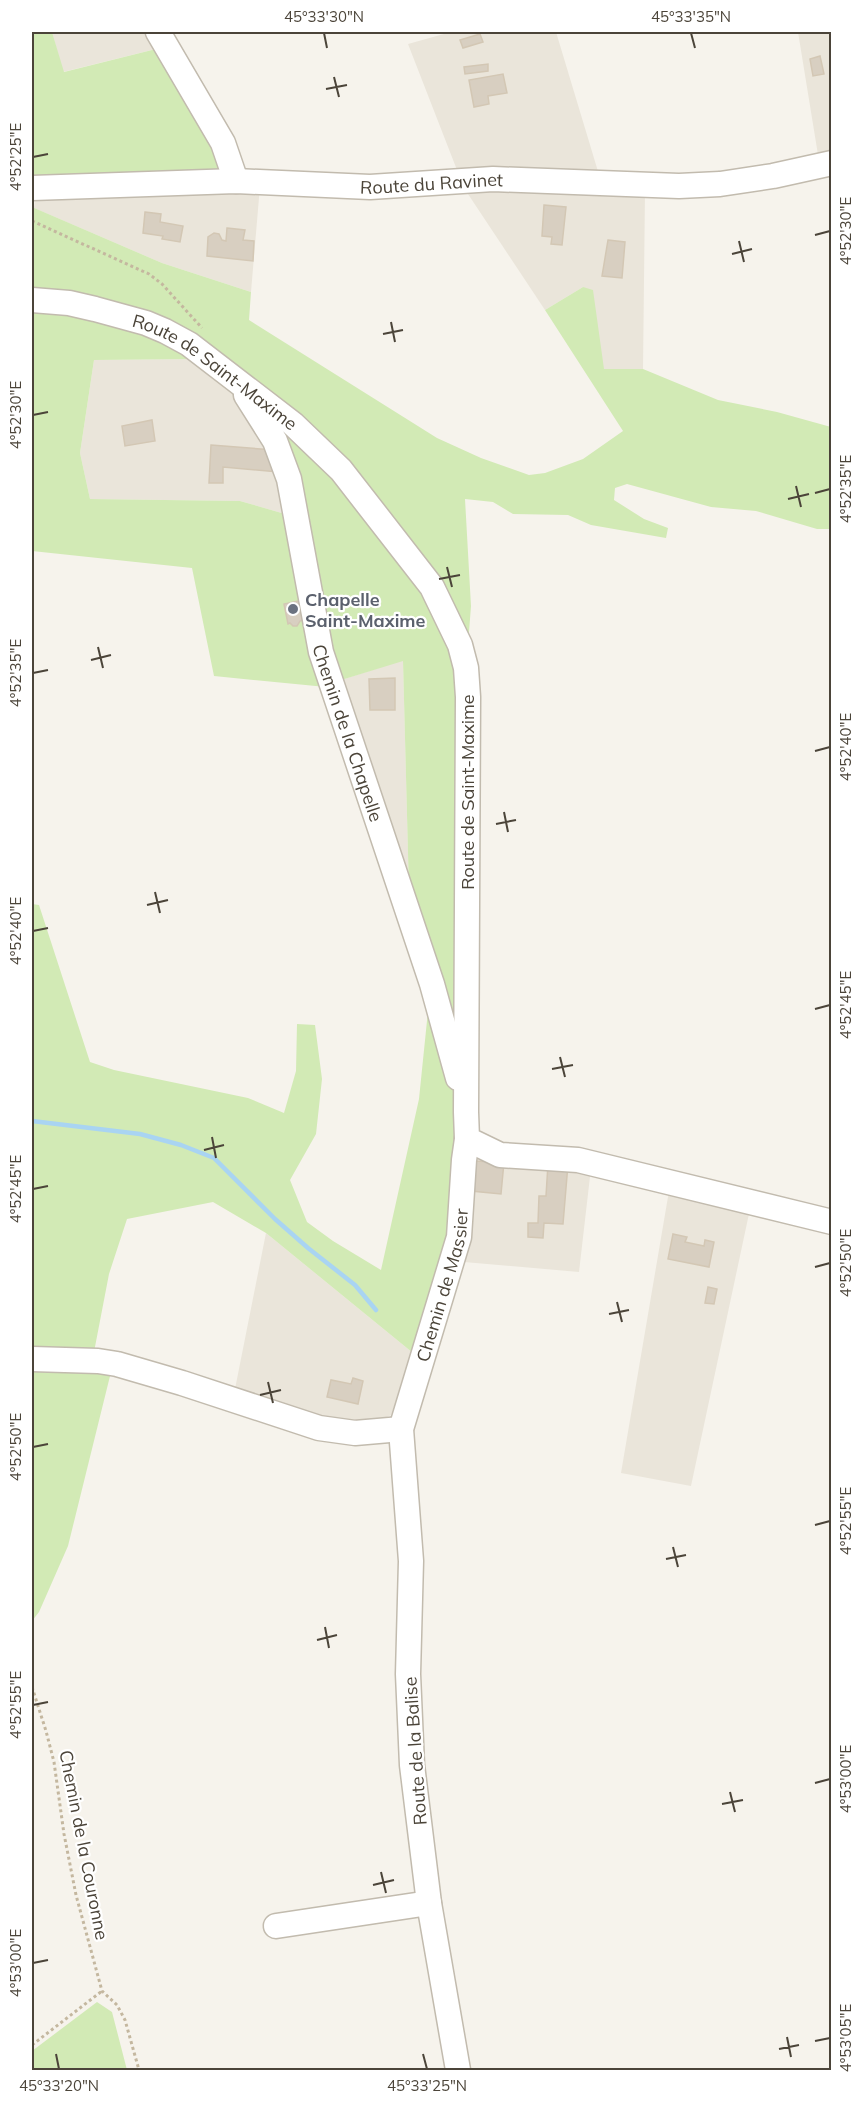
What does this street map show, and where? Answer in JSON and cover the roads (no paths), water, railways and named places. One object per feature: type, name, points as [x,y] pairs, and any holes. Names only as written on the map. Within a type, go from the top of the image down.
[{"type":"street","points":[[158,32],[223,143],[236,181]]},
{"type":"street","name":"Route du Ravinet","points":[[32,188],[236,181],[370,187],[493,179],[679,186],[720,184],[773,176],[831,163]]},
{"type":"street","name":"Route de Saint-Maxime","points":[[32,300],[69,303],[146,323],[189,344],[293,424],[342,470],[432,587],[460,645],[466,668],[468,697],[467,1140]]},
{"type":"street","name":"Chemin de la Chapelle","points":[[238,382],[275,441],[289,479],[312,642],[321,652],[432,984],[466,1103]]},
{"type":"street","points":[[467,1140],[500,1155],[578,1160],[831,1222]]},
{"type":"street","name":"Chemin de Massier","points":[[401,1428],[459,1237],[467,1140]]},
{"type":"street","points":[[32,1359],[88,1360],[117,1364],[319,1428],[355,1433],[401,1428]]},
{"type":"street","name":"Route de la Balise","points":[[401,1428],[411,1562],[408,1674],[410,1736],[429,1903],[458,2070]]},
{"type":"street","points":[[276,1926],[429,1903]]},
{"type":"waterway","points":[[32,1121],[140,1134],[181,1145],[214,1158],[275,1219],[355,1285],[376,1310]]},
{"type":"place","name":"Chapelle Saint-Maxime","points":[[293,609]]}]
